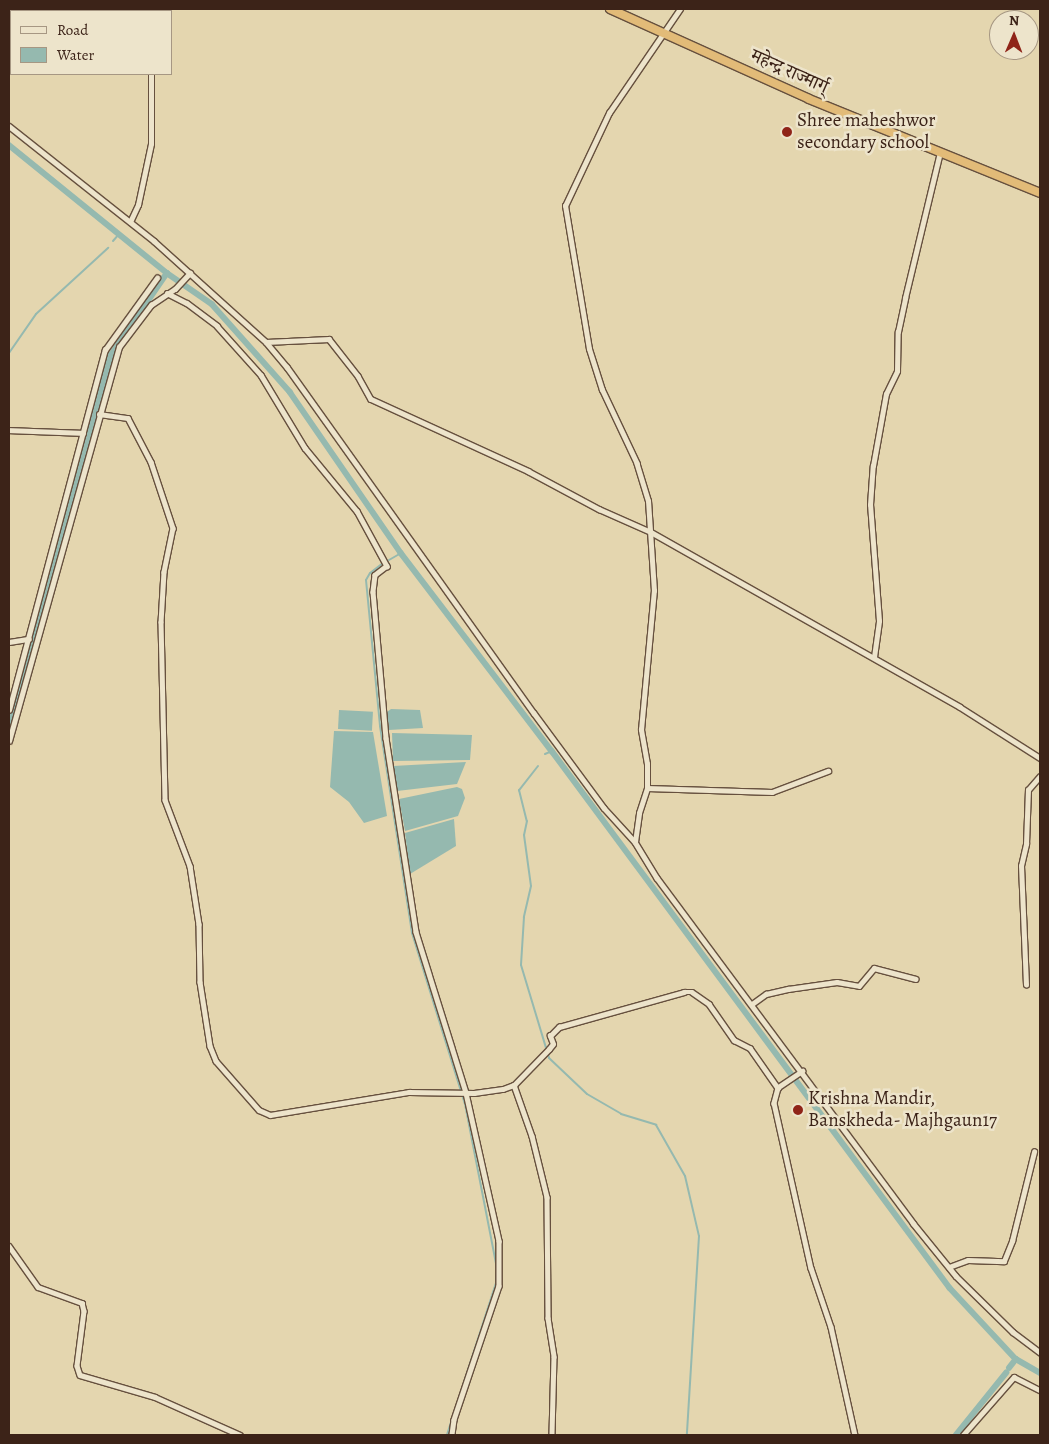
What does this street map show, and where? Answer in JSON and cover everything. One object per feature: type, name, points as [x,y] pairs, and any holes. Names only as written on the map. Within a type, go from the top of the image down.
[{"type":"highway","name":"महेन्द्र राज्मार्ग्","points":[[610,9],[661,34],[848,116],[1040,193]]},
{"type":"street","points":[[635,842],[639,813],[647,788],[647,764],[641,730],[654,591],[648,501],[637,464],[602,390],[589,349],[566,206],[609,113],[661,34],[680,9]]},
{"type":"street","points":[[130,222],[138,205],[151,144],[151,75]]},
{"type":"street","points":[[9,126],[130,222],[266,342],[287,367],[598,800],[635,842],[657,878],[949,1267],[1013,1332],[1040,1352]]},
{"type":"street","points":[[874,657],[879,621],[870,505],[873,466],[886,394],[897,372],[898,332],[940,152]]},
{"type":"street","points":[[9,741],[99,414],[120,347],[151,306],[177,287],[190,273]]},
{"type":"street","points":[[9,710],[105,350],[157,278]]},
{"type":"street","points":[[167,293],[187,303],[217,326],[262,375],[305,448],[357,511],[388,566],[376,575],[373,592],[396,805],[416,932],[465,1093],[499,1241],[501,1269],[493,1309],[454,1420],[452,1435]]},
{"type":"street","points":[[266,342],[329,339],[358,376],[371,399],[528,471],[599,509],[650,532],[874,657],[1040,758]]},
{"type":"street","points":[[99,414],[128,418],[152,462],[173,528],[164,572],[160,622],[165,800],[190,866],[199,924],[202,1001],[216,1061],[259,1110],[270,1115],[409,1092],[465,1093],[514,1085],[553,1044],[550,1036],[559,1027],[684,992],[692,992],[709,1004],[734,1040],[750,1048],[778,1088]]},
{"type":"street","points":[[9,430],[82,433]]},
{"type":"street","points":[[9,642],[29,639]]},
{"type":"street","points":[[647,788],[772,792],[828,771]]},
{"type":"street","points":[[1026,985],[1021,866],[1026,844],[1028,790],[1040,776]]},
{"type":"street","points":[[752,1004],[766,994],[788,989],[838,982],[859,986],[874,968],[916,979]]},
{"type":"street","points":[[803,1071],[778,1088],[774,1103],[812,1268],[830,1327],[855,1435]]},
{"type":"street","points":[[514,1085],[532,1136],[547,1197],[548,1318],[554,1365],[552,1435]]},
{"type":"street","points":[[949,1267],[968,1260],[1004,1261],[1012,1241],[1034,1152]]},
{"type":"street","points":[[9,1246],[38,1287],[82,1303],[84,1311],[76,1366],[80,1375],[155,1397],[240,1435]]},
{"type":"street","points":[[962,1435],[1014,1377],[1040,1390]]},
{"type":"water","points":[[391,709],[420,710],[423,728],[389,730],[387,712]]},
{"type":"water","points":[[339,710],[373,712],[372,731],[338,729]]},
{"type":"water","points":[[334,731],[373,732],[387,816],[364,823],[349,802],[330,787]]},
{"type":"water","points":[[392,733],[472,735],[470,760],[393,761]]},
{"type":"water","points":[[466,762],[457,784],[397,791],[393,766]]},
{"type":"water","points":[[457,787],[462,789],[465,798],[458,816],[405,831],[399,799]]},
{"type":"water","points":[[454,819],[456,846],[410,874],[405,833]]},
{"type":"waterway","points":[[9,145],[167,273],[212,304],[290,392],[401,553],[552,751],[950,1288],[1016,1359],[1040,1373]]},
{"type":"waterway","points":[[113,241],[119,234]]},
{"type":"waterway","points":[[9,353],[36,314],[108,248]]},
{"type":"waterway","points":[[9,727],[111,355],[167,273]]},
{"type":"waterway","points":[[389,560],[401,553]]},
{"type":"waterway","points":[[383,563],[370,573],[366,580],[380,726],[412,933],[465,1104],[497,1269],[496,1283],[447,1435]]},
{"type":"waterway","points":[[545,754],[552,751]]},
{"type":"waterway","points":[[538,766],[519,790],[527,821],[524,835],[531,886],[524,917],[521,965],[549,1058],[587,1094],[621,1114],[656,1125],[685,1176],[699,1236],[687,1435]]},
{"type":"waterway","points":[[1009,1368],[1016,1359]]},
{"type":"waterway","points":[[956,1435],[1006,1373]]},
{"type":"place","name":"Shree maheshwor secondary school","points":[[787,132]]},
{"type":"place","name":"Krishna Mandir, Banskheda- Majhgaun17","points":[[798,1110]]}]
